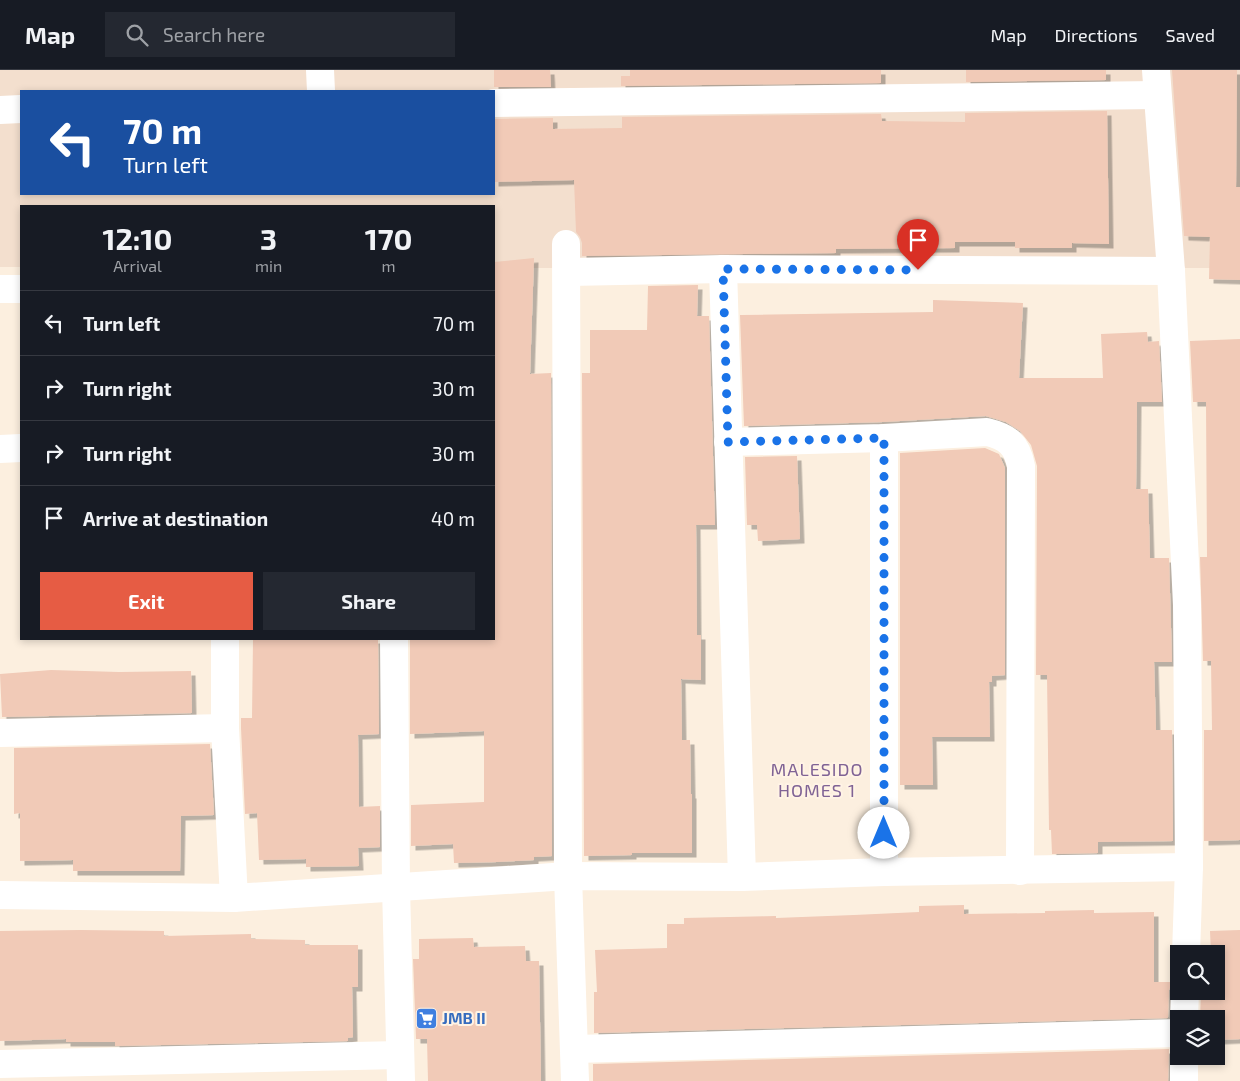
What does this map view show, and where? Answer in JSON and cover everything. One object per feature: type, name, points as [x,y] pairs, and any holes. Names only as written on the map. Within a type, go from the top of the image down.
[{"type":"street","points":[[320,70],[321,90]]},
{"type":"street","points":[[495,103],[1156,83],[1171,271],[1187,605],[1188,867],[1186,945]]},
{"type":"street","points":[[0,110],[20,109]]},
{"type":"street","points":[[566,244],[568,272],[568,876],[575,1081]]},
{"type":"street","points":[[568,272],[723,269],[1171,271]]},
{"type":"street","points":[[723,269],[742,877]]},
{"type":"street","points":[[0,289],[20,289]]},
{"type":"street","points":[[728,442],[884,438],[987,432],[998,435],[1013,444],[1018,452],[1021,466],[1020,871]]},
{"type":"street","points":[[884,438],[884,872]]},
{"type":"street","points":[[0,449],[20,448]]},
{"type":"street","points":[[225,640],[224,728],[234,898]]},
{"type":"street","points":[[0,1064],[401,1068],[396,887],[394,640]]},
{"type":"street","points":[[0,733],[224,728]]},
{"type":"street","points":[[0,895],[234,898],[568,876],[742,877],[884,872],[1188,867]]},
{"type":"street","points":[[575,1049],[1170,1033]]},
{"type":"street","points":[[1184,1065],[1184,1081]]},
{"type":"shaded area","points":[[0,70],[1240,70],[1240,268],[495,268],[495,205],[20,205],[20,267],[0,267]]},
{"type":"building","points":[[494,70],[550,70],[551,87],[494,87]]},
{"type":"building","points":[[630,70],[881,70],[881,83],[621,86],[621,76],[630,76]]},
{"type":"building","points":[[966,70],[1106,70],[1106,80],[966,82]]},
{"type":"building","points":[[1172,70],[1237,70],[1236,187],[1240,187],[1240,280],[1209,279],[1210,237],[1184,236]]},
{"type":"building","points":[[1107,111],[1109,244],[1072,243],[1072,248],[1015,248],[1015,242],[955,242],[955,248],[836,249],[836,253],[582,256],[582,243],[576,232],[574,180],[495,182],[495,119],[553,118],[553,129],[622,128],[622,117],[881,114],[882,121],[965,122],[965,113]]},
{"type":"building","points":[[534,258],[530,374],[551,373],[552,856],[534,857],[534,860],[454,863],[453,844],[411,846],[411,805],[484,802],[484,731],[410,734],[410,640],[495,640],[495,262]]},
{"type":"building","points":[[698,285],[697,316],[709,316],[715,525],[696,525],[697,635],[701,635],[701,680],[681,679],[682,740],[690,740],[692,853],[632,853],[632,855],[584,856],[582,373],[590,373],[590,330],[647,330],[648,286]]},
{"type":"building","points":[[933,300],[1023,303],[1019,378],[1103,378],[1101,334],[1147,332],[1148,342],[1159,341],[1162,402],[1137,402],[1136,489],[1148,489],[1150,558],[1169,558],[1172,662],[1154,662],[1156,730],[1172,730],[1173,841],[1098,842],[1098,853],[1052,854],[1051,830],[1049,830],[1047,675],[1036,675],[1037,466],[1031,445],[1020,431],[1006,422],[986,416],[883,422],[744,426],[740,315],[933,312]]},
{"type":"building","points":[[1240,339],[1240,840],[1204,841],[1204,730],[1212,730],[1211,661],[1203,661],[1200,557],[1207,557],[1206,402],[1193,402],[1190,341]]},
{"type":"building","points":[[985,448],[999,454],[1005,468],[1005,675],[992,676],[992,682],[989,682],[990,737],[932,737],[933,785],[900,785],[900,453]]},
{"type":"building","points":[[797,456],[800,539],[758,541],[757,525],[747,525],[745,457]]},
{"type":"building","points":[[253,640],[378,640],[379,734],[358,735],[359,807],[380,806],[380,847],[358,848],[359,866],[306,867],[306,859],[259,860],[257,813],[245,814],[241,718],[252,718]]},
{"type":"building","points":[[51,670],[119,672],[191,671],[192,713],[2,717],[0,674]]},
{"type":"building","points":[[210,744],[214,815],[181,816],[180,871],[73,871],[73,860],[20,861],[20,813],[14,814],[14,748]]},
{"type":"building","points":[[964,905],[964,914],[1094,910],[1094,913],[1154,912],[1154,982],[1170,982],[1168,1018],[594,1033],[594,992],[597,992],[595,950],[667,948],[667,924],[684,924],[684,918],[776,916],[776,918],[919,912],[919,906]]},
{"type":"building","points":[[1240,930],[1240,1039],[1225,1040],[1225,1010],[1200,1010],[1201,1000],[1225,1000],[1225,945],[1211,945],[1210,931]]},
{"type":"building","points":[[0,931],[164,931],[164,936],[251,934],[251,939],[305,940],[305,945],[358,945],[358,987],[352,987],[353,1037],[348,1038],[348,1041],[115,1046],[115,1042],[66,1042],[66,1039],[0,1041]]},
{"type":"building","points":[[473,938],[474,947],[525,946],[526,961],[539,961],[541,1081],[428,1081],[427,1039],[416,1039],[413,959],[419,959],[419,939]]},
{"type":"building","points":[[1169,1049],[1168,1081],[593,1081],[593,1064]]},
{"type":"place","name":"JMB II","points":[[426,1018]]},
{"type":"district","name":"MALESIDO HOMES 1","points":[[817,780]]},
{"type":"route","points":[[884,833],[884,438],[728,442],[723,269],[918,270]]}]
